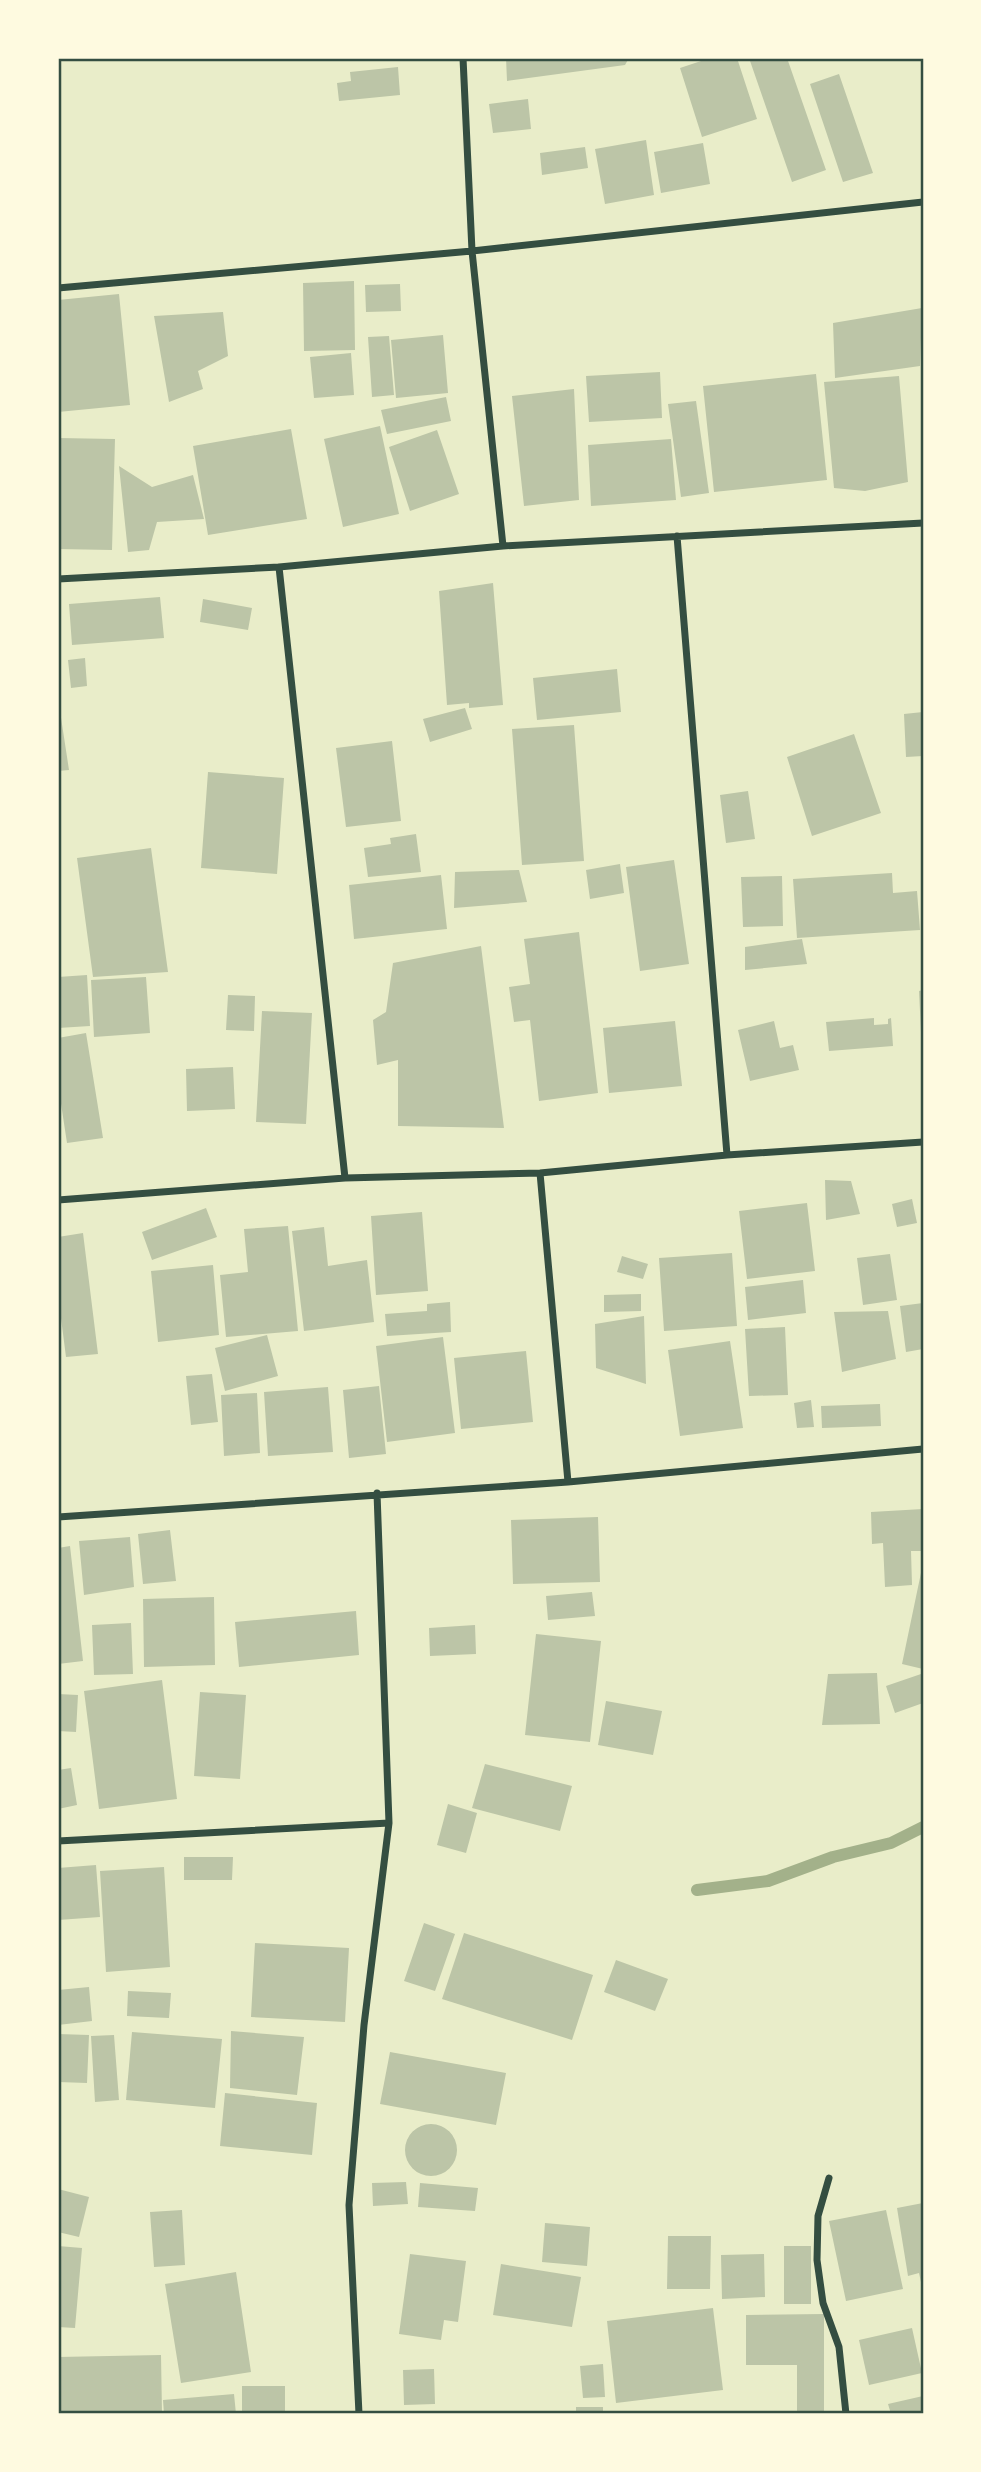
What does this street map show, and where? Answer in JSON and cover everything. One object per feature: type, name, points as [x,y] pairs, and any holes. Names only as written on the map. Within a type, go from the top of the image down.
[{"type":"street","points":[[463,58],[472,251],[503,545]]},
{"type":"street","points":[[58,288],[472,251],[923,202]]},
{"type":"street","points":[[58,579],[279,567],[503,545],[923,523]]},
{"type":"street","points":[[677,537],[727,1155]]},
{"type":"street","points":[[279,567],[345,1178]]},
{"type":"street","points":[[58,1200],[345,1178],[540,1173],[727,1155],[923,1142]]},
{"type":"street","points":[[540,1173],[568,1482]]},
{"type":"street","points":[[58,1517],[377,1493],[568,1482],[923,1448]]},
{"type":"street","points":[[359,2414],[349,2205],[364,2025],[389,1823],[377,1493]]},
{"type":"street","points":[[58,1841],[389,1823]]},
{"type":"street","points":[[829,2178],[818,2216],[817,2260],[822,2303],[839,2347],[846,2414]]},
{"type":"building","points":[[506,58],[629,58],[625,65],[507,81]]},
{"type":"building","points":[[710,58],[737,58],[757,119],[702,137],[680,68]]},
{"type":"building","points":[[749,58],[787,58],[826,170],[792,182]]},
{"type":"building","points":[[398,67],[400,95],[339,101],[337,83],[351,81],[350,72]]},
{"type":"building","points":[[839,74],[873,173],[843,182],[810,84]]},
{"type":"building","points":[[528,99],[531,129],[493,133],[489,104]]},
{"type":"building","points":[[646,140],[654,195],[605,204],[595,149]]},
{"type":"building","points":[[703,143],[710,184],[661,193],[654,152]]},
{"type":"building","points":[[585,147],[588,168],[542,175],[540,153]]},
{"type":"building","points":[[354,281],[355,350],[304,351],[303,283]]},
{"type":"building","points":[[400,284],[401,311],[366,312],[365,285]]},
{"type":"building","points":[[119,294],[130,405],[58,412],[58,300]]},
{"type":"building","points":[[922,308],[920,366],[835,378],[833,323]]},
{"type":"building","points":[[223,312],[228,356],[198,371],[203,389],[169,402],[154,316]]},
{"type":"building","points":[[443,335],[448,393],[396,398],[391,340]]},
{"type":"building","points":[[389,336],[394,395],[372,397],[368,337]]},
{"type":"building","points":[[351,353],[354,395],[314,398],[310,357]]},
{"type":"building","points":[[660,372],[662,418],[589,422],[586,376]]},
{"type":"building","points":[[816,374],[827,480],[714,492],[703,386]]},
{"type":"building","points":[[899,376],[908,482],[865,491],[834,488],[824,382]]},
{"type":"building","points":[[574,389],[579,500],[524,506],[512,396]]},
{"type":"building","points":[[446,397],[451,421],[387,434],[381,410]]},
{"type":"building","points":[[696,401],[709,493],[681,497],[668,404]]},
{"type":"building","points":[[380,426],[399,514],[343,527],[324,439]]},
{"type":"building","points":[[291,429],[307,519],[208,535],[193,446]]},
{"type":"building","points":[[437,430],[459,494],[410,511],[389,447]]},
{"type":"building","points":[[58,438],[115,439],[112,550],[58,549]]},
{"type":"building","points":[[671,439],[676,500],[591,506],[588,445]]},
{"type":"building","points":[[119,466],[152,487],[193,475],[204,519],[157,522],[149,550],[128,552]]},
{"type":"building","points":[[493,583],[503,705],[469,708],[469,703],[447,705],[439,591]]},
{"type":"building","points":[[160,597],[164,638],[72,645],[69,604]]},
{"type":"building","points":[[203,599],[252,608],[248,630],[200,622]]},
{"type":"building","points":[[85,658],[87,686],[71,688],[68,660]]},
{"type":"building","points":[[617,669],[621,712],[537,720],[533,678]]},
{"type":"building","points":[[58,698],[69,770],[58,771]]},
{"type":"building","points":[[465,708],[472,729],[430,742],[423,719]]},
{"type":"building","points":[[923,712],[923,756],[906,757],[904,714]]},
{"type":"building","points":[[574,725],[584,861],[522,865],[512,729]]},
{"type":"building","points":[[854,734],[881,813],[812,836],[787,757]]},
{"type":"building","points":[[392,741],[401,821],[346,827],[336,748]]},
{"type":"building","points":[[208,772],[284,778],[277,874],[201,868]]},
{"type":"building","points":[[748,791],[755,839],[726,843],[720,795]]},
{"type":"building","points":[[416,834],[421,872],[368,877],[364,848],[391,844],[390,838]]},
{"type":"building","points":[[151,848],[168,972],[93,977],[77,858]]},
{"type":"building","points":[[674,860],[689,964],[640,971],[626,867]]},
{"type":"building","points":[[620,864],[624,893],[590,899],[586,870]]},
{"type":"building","points":[[519,870],[527,902],[454,908],[455,872]]},
{"type":"building","points":[[892,873],[893,893],[917,891],[920,930],[797,938],[793,879]]},
{"type":"building","points":[[441,875],[447,929],[354,939],[349,885]]},
{"type":"building","points":[[782,876],[783,926],[743,927],[741,877]]},
{"type":"building","points":[[579,932],[598,1093],[539,1101],[530,1020],[514,1022],[509,987],[530,984],[524,939]]},
{"type":"building","points":[[802,939],[807,964],[745,970],[745,947]]},
{"type":"building","points":[[481,946],[504,1128],[398,1126],[398,1060],[377,1065],[373,1020],[386,1012],[393,963]]},
{"type":"building","points":[[87,975],[90,1026],[58,1028],[58,977]]},
{"type":"building","points":[[146,977],[150,1033],[94,1037],[91,980]]},
{"type":"building","points":[[923,990],[923,1032],[921,1032],[919,991]]},
{"type":"building","points":[[228,995],[255,996],[254,1031],[226,1030]]},
{"type":"building","points":[[262,1011],[312,1013],[306,1124],[256,1122]]},
{"type":"building","points":[[874,1018],[874,1025],[888,1024],[888,1019],[891,1018],[893,1046],[829,1051],[826,1022]]},
{"type":"building","points":[[675,1021],[682,1086],[609,1093],[603,1028]]},
{"type":"building","points":[[774,1021],[780,1048],[793,1045],[799,1070],[750,1081],[738,1030]]},
{"type":"building","points":[[86,1033],[103,1138],[67,1143],[58,1084],[58,1038]]},
{"type":"building","points":[[233,1067],[235,1109],[187,1111],[186,1069]]},
{"type":"building","points":[[825,1180],[851,1181],[860,1214],[826,1220]]},
{"type":"building","points":[[912,1199],[917,1223],[897,1227],[892,1204]]},
{"type":"building","points":[[807,1203],[815,1271],[747,1279],[739,1211]]},
{"type":"building","points":[[206,1208],[217,1237],[152,1260],[142,1232]]},
{"type":"building","points":[[422,1212],[428,1291],[376,1295],[371,1216]]},
{"type":"building","points":[[288,1226],[298,1331],[226,1337],[220,1275],[248,1272],[244,1229]]},
{"type":"building","points":[[324,1227],[328,1266],[367,1260],[374,1322],[304,1331],[292,1231]]},
{"type":"building","points":[[83,1233],[98,1354],[66,1357],[58,1295],[58,1237]]},
{"type":"building","points":[[732,1253],[737,1326],[664,1331],[659,1258]]},
{"type":"building","points":[[890,1254],[897,1300],[863,1305],[857,1258]]},
{"type":"building","points":[[622,1256],[648,1264],[643,1279],[617,1272]]},
{"type":"building","points":[[213,1265],[219,1335],[158,1342],[151,1271]]},
{"type":"building","points":[[803,1280],[806,1313],[748,1320],[745,1287]]},
{"type":"building","points":[[641,1294],[641,1311],[604,1312],[604,1295]]},
{"type":"building","points":[[450,1302],[451,1332],[387,1336],[385,1314],[427,1311],[427,1304]]},
{"type":"building","points":[[923,1303],[923,1349],[906,1352],[900,1306]]},
{"type":"building","points":[[888,1311],[896,1359],[842,1372],[834,1312]]},
{"type":"building","points":[[644,1316],[646,1384],[596,1368],[595,1324]]},
{"type":"building","points":[[785,1327],[788,1395],[749,1396],[745,1329]]},
{"type":"building","points":[[267,1335],[278,1376],[225,1391],[215,1348]]},
{"type":"building","points":[[443,1337],[455,1433],[387,1442],[376,1346]]},
{"type":"building","points":[[730,1341],[743,1428],[680,1436],[668,1350]]},
{"type":"building","points":[[526,1351],[533,1422],[461,1429],[454,1358]]},
{"type":"building","points":[[212,1374],[218,1422],[191,1425],[186,1376]]},
{"type":"building","points":[[379,1386],[386,1454],[349,1458],[343,1390]]},
{"type":"building","points":[[328,1387],[333,1452],[268,1456],[264,1392]]},
{"type":"building","points":[[257,1393],[260,1453],[224,1456],[221,1395]]},
{"type":"building","points":[[811,1400],[814,1427],[797,1428],[794,1403]]},
{"type":"building","points":[[880,1404],[881,1426],[822,1428],[821,1406]]},
{"type":"building","points":[[923,1509],[923,1551],[911,1551],[912,1585],[885,1587],[883,1543],[872,1544],[871,1512]]},
{"type":"building","points":[[598,1517],[600,1582],[513,1584],[511,1520]]},
{"type":"building","points":[[170,1530],[176,1581],[143,1584],[138,1534]]},
{"type":"building","points":[[130,1537],[134,1587],[84,1595],[79,1541]]},
{"type":"building","points":[[70,1546],[83,1661],[58,1664],[58,1548]]},
{"type":"building","points":[[923,1568],[923,1669],[902,1664]]},
{"type":"building","points":[[592,1592],[595,1616],[548,1620],[546,1596]]},
{"type":"building","points":[[214,1597],[215,1665],[144,1667],[143,1599]]},
{"type":"building","points":[[356,1611],[359,1655],[239,1667],[235,1622]]},
{"type":"building","points":[[131,1623],[133,1674],[94,1675],[92,1625]]},
{"type":"building","points":[[475,1625],[476,1654],[430,1656],[429,1628]]},
{"type":"building","points":[[536,1634],[601,1641],[590,1742],[525,1735]]},
{"type":"building","points":[[877,1673],[880,1724],[822,1725],[828,1674]]},
{"type":"building","points":[[921,1674],[923,1703],[895,1713],[886,1686]]},
{"type":"building","points":[[162,1680],[177,1799],[99,1809],[84,1691]]},
{"type":"building","points":[[200,1692],[246,1695],[240,1779],[194,1776]]},
{"type":"building","points":[[58,1694],[78,1695],[76,1732],[58,1731]]},
{"type":"building","points":[[606,1701],[662,1711],[653,1755],[598,1745]]},
{"type":"building","points":[[485,1764],[572,1786],[560,1831],[472,1808]]},
{"type":"building","points":[[71,1768],[77,1805],[58,1809],[58,1770]]},
{"type":"building","points":[[448,1804],[477,1813],[466,1853],[437,1845]]},
{"type":"building","points":[[184,1857],[233,1857],[232,1880],[184,1880]]},
{"type":"building","points":[[96,1865],[100,1917],[58,1920],[58,1868]]},
{"type":"building","points":[[164,1867],[170,1967],[106,1972],[100,1871]]},
{"type":"building","points":[[424,1923],[455,1934],[435,1991],[404,1981]]},
{"type":"building","points":[[464,1933],[593,1975],[572,2040],[442,1999]]},
{"type":"building","points":[[255,1943],[349,1948],[345,2022],[251,2017]]},
{"type":"building","points":[[616,1960],[668,1979],[655,2011],[604,1992]]},
{"type":"building","points":[[89,1987],[92,2021],[58,2025],[58,1990]]},
{"type":"building","points":[[128,1991],[171,1993],[169,2018],[127,2016]]},
{"type":"building","points":[[231,2031],[304,2037],[297,2095],[230,2088]]},
{"type":"building","points":[[132,2032],[222,2039],[215,2108],[126,2100]]},
{"type":"building","points":[[58,2034],[89,2035],[87,2083],[58,2082]]},
{"type":"building","points":[[114,2035],[119,2100],[95,2102],[91,2036]]},
{"type":"building","points":[[390,2052],[506,2073],[496,2125],[380,2104]]},
{"type":"building","points":[[225,2093],[317,2103],[312,2155],[220,2146]]},
{"type":"building","points":[[431,2124],[441,2126],[449,2132],[455,2140],[455,2160],[449,2168],[441,2174],[431,2176],[421,2174],[413,2168],[407,2160],[405,2150],[407,2140],[413,2132],[421,2126]]},
{"type":"building","points":[[406,2182],[408,2204],[373,2206],[372,2183]]},
{"type":"building","points":[[420,2183],[478,2188],[475,2211],[418,2207]]},
{"type":"building","points":[[58,2189],[89,2197],[79,2237],[58,2232]]},
{"type":"building","points":[[923,2203],[922,2287],[919,2273],[908,2276],[897,2208]]},
{"type":"building","points":[[182,2210],[185,2265],[154,2267],[150,2212]]},
{"type":"building","points":[[886,2210],[903,2289],[846,2301],[829,2221]]},
{"type":"building","points":[[545,2223],[590,2227],[587,2266],[542,2262]]},
{"type":"building","points":[[668,2236],[711,2236],[710,2289],[667,2289]]},
{"type":"building","points":[[58,2246],[82,2248],[75,2328],[58,2327]]},
{"type":"building","points":[[784,2246],[811,2246],[811,2304],[784,2304]]},
{"type":"building","points":[[410,2254],[466,2261],[458,2322],[444,2320],[441,2340],[399,2334]]},
{"type":"building","points":[[764,2254],[765,2297],[722,2299],[721,2255]]},
{"type":"building","points":[[501,2264],[581,2277],[572,2327],[493,2315]]},
{"type":"building","points":[[236,2272],[251,2372],[181,2383],[165,2284]]},
{"type":"building","points":[[713,2308],[723,2390],[616,2403],[607,2321]]},
{"type":"building","points":[[824,2314],[824,2412],[797,2412],[797,2365],[746,2365],[746,2315]]},
{"type":"building","points":[[912,2328],[922,2373],[869,2385],[859,2340]]},
{"type":"building","points":[[161,2355],[162,2414],[58,2414],[58,2357]]},
{"type":"building","points":[[603,2364],[605,2397],[583,2398],[580,2366]]},
{"type":"building","points":[[434,2369],[435,2404],[404,2405],[403,2370]]},
{"type":"building","points":[[242,2386],[285,2386],[285,2414],[242,2414]]},
{"type":"building","points":[[234,2394],[236,2414],[164,2414],[163,2400]]},
{"type":"building","points":[[923,2396],[923,2414],[891,2414],[888,2404]]},
{"type":"building","points":[[576,2407],[603,2407],[603,2414],[576,2414]]},
{"type":"waterway","points":[[697,1890],[768,1881],[833,1857],[891,1843],[923,1827]]}]
